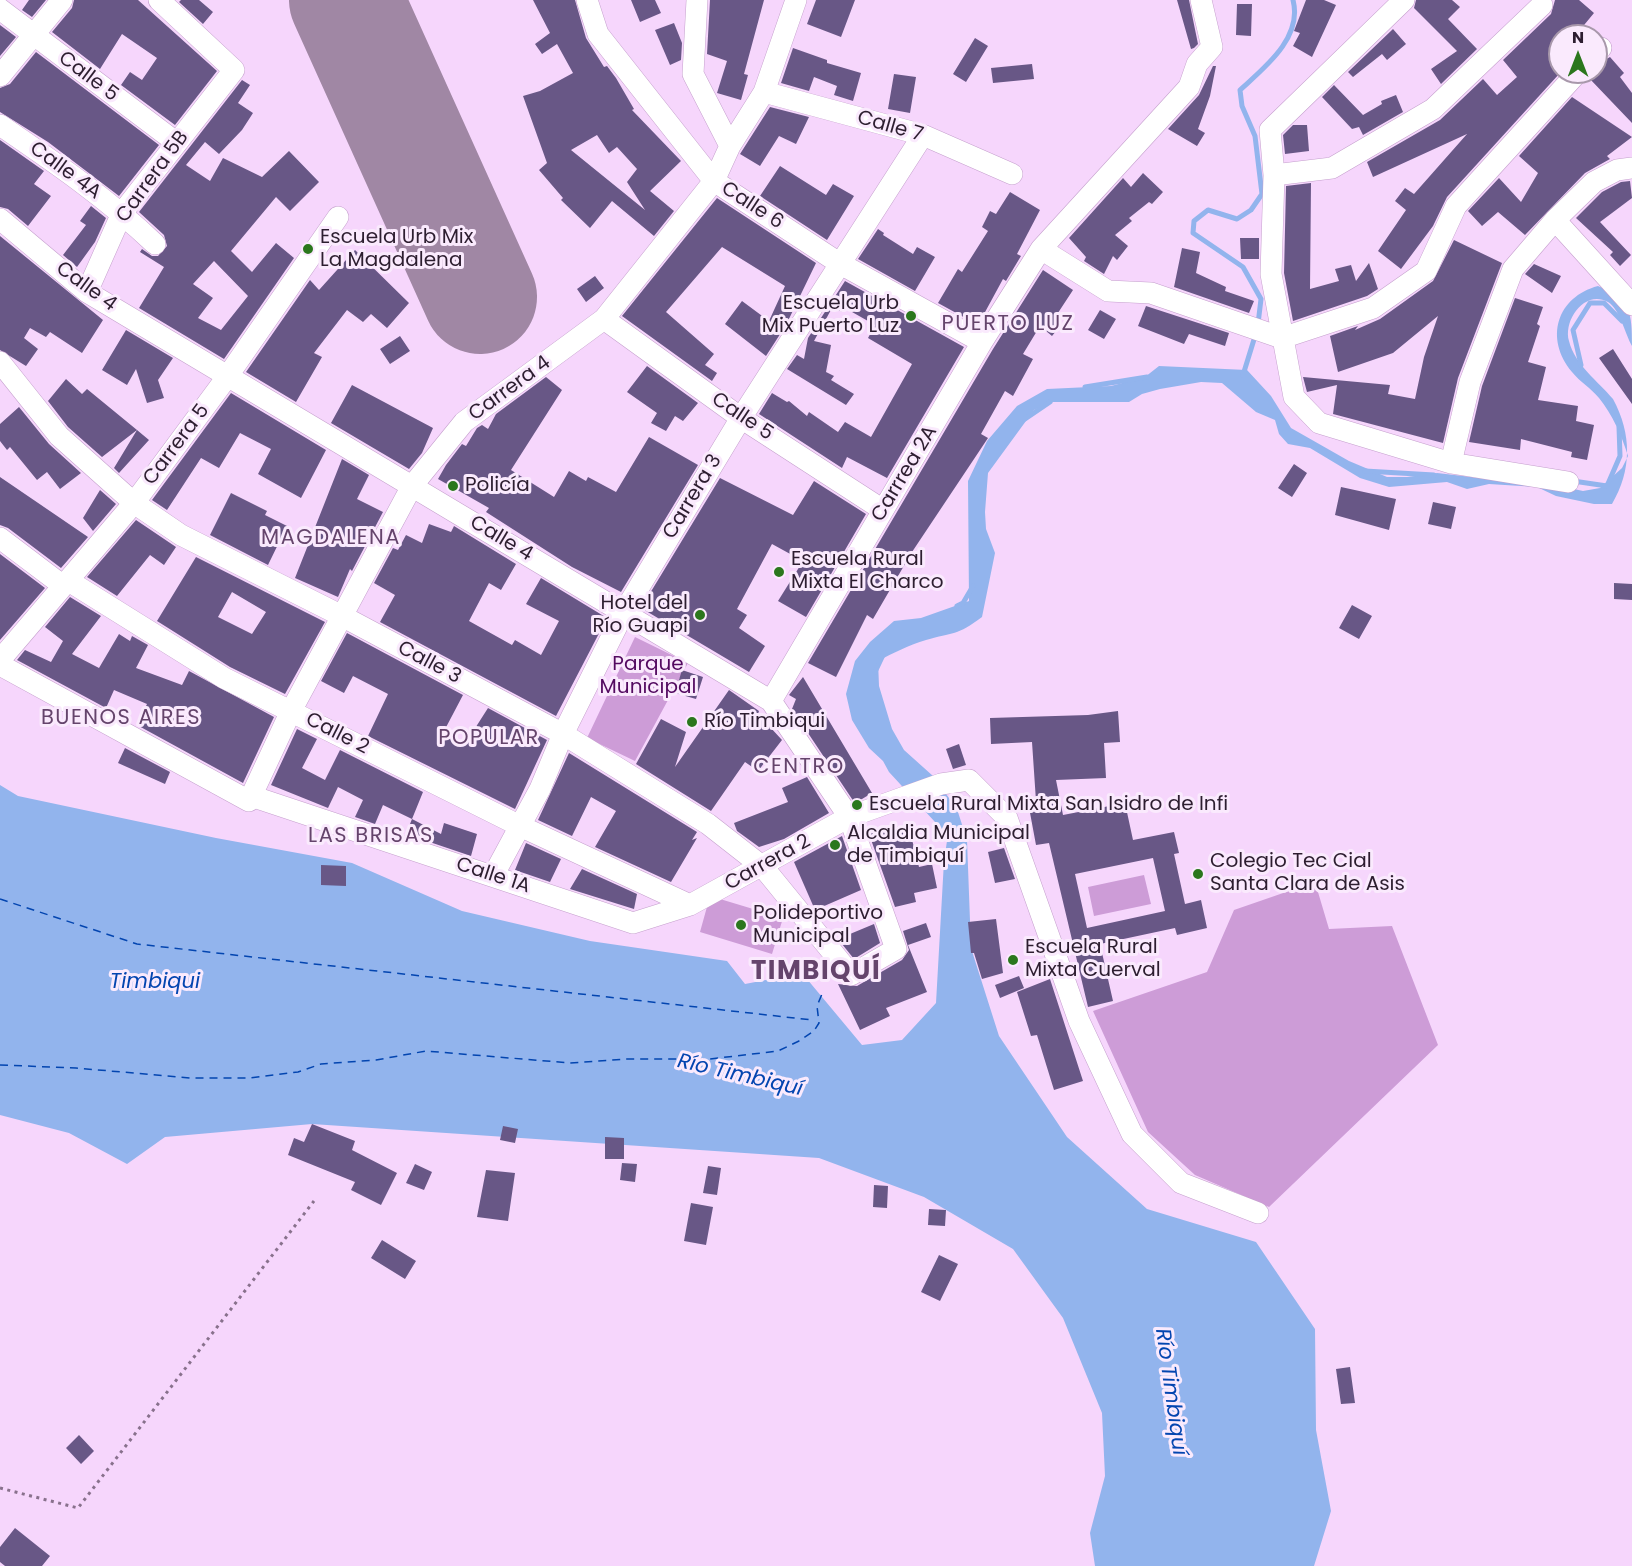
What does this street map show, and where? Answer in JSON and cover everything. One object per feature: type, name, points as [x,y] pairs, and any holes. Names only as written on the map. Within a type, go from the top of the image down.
[{"type":"street","points":[[0,76],[62,0]]},
{"type":"street","name":"Carrera 5B","points":[[87,292],[122,213],[234,70],[159,0]]},
{"type":"street","name":"Calle 6","points":[[587,0],[598,34],[714,181],[839,263],[982,342]]},
{"type":"street","points":[[697,0],[693,74],[730,146]]},
{"type":"street","name":"Carrera 4","points":[[250,798],[291,711],[412,486],[464,422],[604,320],[714,181],[730,146],[765,92],[796,0]]},
{"type":"street","name":"Carrrea 2A","points":[[771,701],[982,342],[1041,249],[1189,87],[1197,64],[1212,47],[1201,0]]},
{"type":"street","points":[[1404,0],[1270,130],[1274,175],[1271,274],[1294,397],[1319,423],[1451,463],[1568,483]]},
{"type":"street","points":[[1274,175],[1332,168],[1433,109],[1542,6]]},
{"type":"street","name":"Calle 5","points":[[0,9],[177,143]]},
{"type":"street","points":[[1041,249],[1108,291],[1151,293],[1282,338],[1373,308],[1426,271],[1456,206],[1567,84]]},
{"type":"street","name":"Calle 7","points":[[765,92],[923,135],[1012,174]]},
{"type":"street","name":"Calle 4A","points":[[0,125],[122,213],[155,244]]},
{"type":"street","name":"Carrera 3","points":[[493,876],[540,789],[563,734],[624,612],[741,418],[923,135]]},
{"type":"street","points":[[1451,463],[1470,382],[1513,269],[1555,220],[1594,182],[1617,170],[1632,168]]},
{"type":"street","name":"Carrera 5","points":[[0,660],[134,503],[227,377],[338,217]]},
{"type":"street","name":"Calle 4","points":[[0,219],[87,292],[771,701],[849,818],[896,949],[851,975]]},
{"type":"street","points":[[1555,220],[1632,305]]},
{"type":"street","name":"Calle 5","points":[[604,320],[741,418],[883,510]]},
{"type":"street","name":"Calle 3","points":[[0,362],[59,436],[134,503],[181,535],[342,616],[563,734],[708,824],[763,867],[851,975]]},
{"type":"street","name":"Calle 2","points":[[0,538],[62,585],[72,584],[224,678],[520,826],[690,905]]},
{"type":"street","name":"Calle 1A","points":[[0,666],[250,798],[633,923]]},
{"type":"street","name":"Carrera 2","points":[[633,923],[690,905],[849,818],[941,784],[969,780],[1007,818],[1079,1021],[1132,1134],[1181,1183],[1258,1213]]},
{"type":"path","points":[[0,1488],[78,1508],[314,1201]]},
{"type":"green space","name":"Parque Municipal","points":[[635,637],[688,663],[635,761],[587,738]]},
{"type":"green space","points":[[1144,875],[1151,904],[1094,916],[1088,887]]},
{"type":"green space","points":[[1315,882],[1329,929],[1392,926],[1438,1045],[1269,1207],[1195,1175],[1148,1132],[1093,1011],[1207,972],[1234,910]]},
{"type":"green space","name":"Polideportivo Municipal","points":[[710,896],[783,918],[772,954],[700,932]]},
{"type":"water","points":[[1598,286],[1617,296],[1627,308],[1630,316],[1632,346],[1616,310],[1608,302],[1599,299],[1584,303],[1573,316],[1569,324],[1569,341],[1576,358],[1613,399],[1624,425],[1627,453],[1620,433],[1608,411],[1596,394],[1572,372],[1558,346],[1559,320],[1564,309],[1584,291]]},
{"type":"water","name":"Timbiqui","points":[[1159,366],[1247,370],[1271,396],[1291,428],[1349,461],[1387,477],[1437,473],[1480,478],[1523,478],[1583,491],[1600,488],[1622,468],[1627,459],[1619,491],[1612,504],[1594,504],[1556,496],[1537,487],[1489,484],[1467,489],[1447,482],[1389,487],[1360,478],[1310,448],[1288,444],[1279,434],[1275,420],[1256,412],[1222,383],[1201,382],[1160,389],[1142,394],[1129,402],[1053,402],[1034,410],[988,473],[986,529],[995,553],[982,617],[960,631],[913,644],[878,661],[879,686],[892,729],[904,750],[933,776],[957,809],[967,840],[971,948],[999,1036],[1067,1137],[1147,1209],[1256,1242],[1315,1329],[1316,1430],[1331,1511],[1314,1566],[1095,1566],[1090,1533],[1105,1476],[1102,1413],[1063,1318],[1013,1249],[924,1197],[819,1158],[312,1124],[165,1137],[127,1164],[69,1133],[0,1115],[0,785],[18,796],[216,838],[352,863],[462,911],[590,941],[727,961],[745,984],[802,973],[862,1045],[902,1040],[936,1003],[947,841],[935,822],[869,748],[852,720],[846,694],[855,661],[870,642],[894,621],[921,618],[969,601],[968,481],[987,441],[1017,406],[1047,389],[1111,386],[1145,377]]},
{"type":"building","points":[[29,0],[46,0],[32,17],[22,10]]},
{"type":"building","points":[[74,0],[138,0],[217,71],[175,125],[121,85],[130,72],[142,80],[157,58],[122,34],[100,69],[52,32],[72,8]]},
{"type":"building","points":[[199,0],[213,12],[203,24],[179,2]]},
{"type":"building","points":[[533,0],[575,0],[586,38],[604,67],[607,66],[616,78],[634,109],[632,110],[681,161],[650,191],[674,211],[654,236],[612,201],[590,228],[561,200],[563,198],[539,170],[547,163],[523,96],[540,91],[573,73],[557,44],[542,54],[535,44],[550,33]],"holes":[[[597,135],[609,153],[617,147],[637,169],[627,182],[645,210],[571,150]]]},
{"type":"building","points":[[631,0],[655,0],[661,13],[640,22]]},
{"type":"building","points":[[710,0],[764,0],[744,74],[748,75],[741,100],[717,93],[727,61],[707,54]]},
{"type":"building","points":[[816,0],[855,0],[841,37],[807,24]]},
{"type":"building","points":[[1177,0],[1189,0],[1198,44],[1191,49]]},
{"type":"building","points":[[1306,0],[1324,0],[1336,5],[1312,57],[1293,46],[1300,33],[1294,31]]},
{"type":"building","points":[[1416,0],[1452,0],[1460,7],[1448,19],[1477,49],[1441,84],[1431,69],[1457,51],[1414,8]]},
{"type":"building","points":[[1555,0],[1579,0],[1594,13],[1585,24],[1548,24],[1548,84],[1550,84],[1447,197],[1433,226],[1401,269],[1378,251],[1406,210],[1395,201],[1405,188],[1414,194],[1467,134],[1373,177],[1367,162],[1440,120],[1483,79],[1497,95],[1517,77],[1503,60],[1551,14]]},
{"type":"building","points":[[1237,4],[1252,4],[1251,36],[1236,35]]},
{"type":"building","points":[[674,23],[682,43],[681,60],[670,65],[655,30]]},
{"type":"building","points":[[0,25],[16,37],[0,56]]},
{"type":"building","points":[[1393,29],[1406,44],[1387,60],[1382,54],[1353,77],[1348,72]]},
{"type":"building","points":[[975,38],[988,46],[966,82],[953,74]]},
{"type":"building","points":[[793,48],[827,60],[827,63],[861,73],[853,101],[834,95],[837,86],[814,77],[809,91],[781,83]]},
{"type":"building","points":[[36,52],[159,145],[119,196],[48,142],[0,112],[0,88],[10,84]]},
{"type":"building","points":[[1610,57],[1624,73],[1620,77],[1632,93],[1632,123],[1595,84],[1608,84],[1608,58]]},
{"type":"building","points":[[1032,64],[1034,79],[993,83],[991,68]]},
{"type":"building","points":[[1213,66],[1216,66],[1210,96],[1198,129],[1205,133],[1197,146],[1168,129],[1199,95]]},
{"type":"building","points":[[894,74],[916,77],[910,113],[888,109]]},
{"type":"building","points":[[242,80],[250,85],[238,103],[253,113],[242,130],[219,154],[205,142],[186,165],[210,181],[223,158],[262,177],[289,151],[319,182],[290,211],[276,197],[231,251],[252,272],[276,243],[294,258],[224,359],[139,308],[164,267],[140,252],[142,249],[152,256],[158,256],[167,246],[164,235],[139,212]],"holes":[[[214,261],[248,296],[221,330],[198,318],[213,298],[193,284]]]},
{"type":"building","points":[[1334,85],[1363,115],[1382,104],[1381,101],[1396,95],[1403,112],[1363,135],[1359,127],[1352,129],[1322,97]]},
{"type":"building","points":[[1572,97],[1632,137],[1607,156],[1610,159],[1585,173],[1525,235],[1498,212],[1482,226],[1468,211],[1499,178],[1521,202],[1538,173],[1519,156]]},
{"type":"building","points":[[770,107],[809,117],[796,144],[779,136],[760,166],[740,154]]},
{"type":"building","points":[[1293,125],[1307,125],[1309,151],[1285,154],[1283,135]]},
{"type":"building","points":[[0,140],[44,171],[34,184],[51,196],[28,226],[8,209],[0,207]]},
{"type":"building","points":[[780,166],[826,195],[833,184],[854,196],[827,240],[760,196]]},
{"type":"building","points":[[1143,173],[1163,192],[1152,204],[1149,202],[1129,218],[1132,221],[1115,235],[1128,246],[1117,260],[1113,256],[1104,274],[1084,261],[1086,257],[1069,238],[1123,178],[1131,187]]},
{"type":"building","points":[[1630,181],[1632,198],[1600,222],[1631,255],[1620,266],[1610,255],[1613,252],[1576,218],[1602,192],[1621,182]]},
{"type":"building","points":[[1311,183],[1310,289],[1339,281],[1335,269],[1351,265],[1356,281],[1369,263],[1378,289],[1367,296],[1293,321],[1284,273],[1286,186]]},
{"type":"building","points":[[1010,192],[1040,210],[1017,254],[1021,256],[1006,281],[1003,279],[978,325],[938,303],[958,269],[962,272],[988,231],[982,227],[990,211],[996,214]]},
{"type":"building","points":[[717,198],[816,263],[786,325],[766,356],[725,324],[742,301],[769,321],[785,286],[722,247],[666,312],[714,354],[705,365],[717,373],[712,381],[622,316]]},
{"type":"building","points":[[91,206],[106,218],[95,242],[77,267],[63,255],[86,225],[80,221]]},
{"type":"building","points":[[878,229],[884,233],[883,235],[913,254],[917,247],[935,257],[915,291],[858,259]]},
{"type":"building","points":[[0,236],[103,320],[82,353],[50,332],[46,337],[30,328],[24,338],[38,349],[26,366],[0,350]]},
{"type":"building","points":[[1240,238],[1259,238],[1259,259],[1241,259]]},
{"type":"building","points":[[1454,240],[1502,263],[1458,378],[1443,443],[1333,414],[1337,385],[1307,392],[1303,377],[1390,385],[1388,394],[1415,399],[1424,357],[1438,316],[1393,353],[1338,372],[1330,336],[1358,326],[1355,330],[1380,319],[1433,281]]},
{"type":"building","points":[[1182,248],[1200,252],[1196,273],[1226,287],[1225,291],[1254,301],[1249,313],[1174,287]]},
{"type":"building","points":[[355,250],[409,303],[387,328],[371,314],[363,322],[347,310],[314,353],[322,357],[296,402],[246,372],[310,280],[319,290]]},
{"type":"building","points":[[1534,264],[1561,276],[1552,293],[1525,274]]},
{"type":"building","points":[[1043,270],[1073,290],[1054,319],[1061,325],[1052,336],[1040,326],[1023,354],[1033,359],[1013,396],[1005,391],[981,434],[988,438],[912,552],[873,619],[867,615],[836,677],[808,663],[993,349]]},
{"type":"building","points":[[595,276],[604,288],[586,302],[577,289]]},
{"type":"building","points":[[845,281],[964,347],[887,478],[847,457],[842,468],[759,414],[772,393],[789,401],[807,416],[809,412],[838,432],[845,422],[871,437],[912,364],[868,338],[875,325],[845,308],[843,312],[832,308],[814,341],[831,345],[826,372],[834,376],[831,380],[854,394],[846,405],[787,369],[797,355],[804,359],[808,338]]},
{"type":"building","points":[[1515,298],[1543,307],[1537,324],[1540,326],[1528,362],[1546,367],[1538,400],[1578,406],[1576,421],[1594,425],[1587,460],[1571,457],[1572,452],[1521,439],[1520,450],[1469,442],[1482,386]]},
{"type":"building","points":[[1146,306],[1229,333],[1225,346],[1189,334],[1184,344],[1138,326]]},
{"type":"building","points":[[1100,310],[1116,319],[1104,339],[1088,330]]},
{"type":"building","points":[[126,330],[173,358],[158,380],[164,398],[147,403],[136,369],[127,385],[102,370]]},
{"type":"building","points":[[400,336],[410,351],[390,364],[380,349]]},
{"type":"building","points":[[1613,349],[1632,379],[1632,404],[1599,358]]},
{"type":"building","points":[[647,366],[698,403],[683,421],[675,416],[666,431],[651,423],[657,413],[627,392]]},
{"type":"building","points":[[546,377],[562,390],[511,470],[554,497],[569,471],[586,481],[588,477],[616,492],[649,437],[698,465],[621,592],[572,567],[486,512],[489,508],[438,479],[462,444],[466,446],[477,428],[482,425],[488,429],[496,414]]},
{"type":"building","points":[[66,379],[82,394],[87,389],[137,430],[102,457],[68,427],[48,401]]},
{"type":"building","points":[[352,385],[433,428],[422,453],[409,469],[331,423]]},
{"type":"building","points":[[231,393],[326,450],[301,498],[258,474],[271,449],[240,433],[219,468],[201,458],[167,510],[152,500]]},
{"type":"building","points":[[19,407],[49,444],[81,473],[60,489],[47,472],[37,480],[10,447],[7,450],[0,441],[0,424]]},
{"type":"building","points":[[137,430],[149,440],[119,473],[114,468]]},
{"type":"building","points":[[342,459],[369,475],[357,499],[383,512],[352,571],[350,569],[338,597],[295,578]]},
{"type":"building","points":[[1294,464],[1307,473],[1292,497],[1278,488]]},
{"type":"building","points":[[0,477],[88,537],[61,568],[8,528],[0,525]]},
{"type":"building","points":[[720,478],[793,515],[814,481],[866,514],[806,617],[778,601],[803,561],[772,544],[737,609],[747,615],[739,628],[765,646],[749,672],[641,608]]},
{"type":"building","points":[[1341,487],[1396,499],[1389,530],[1335,515]]},
{"type":"building","points":[[100,490],[116,504],[93,531],[83,518]]},
{"type":"building","points":[[231,493],[267,511],[265,515],[287,526],[268,565],[210,535]]},
{"type":"building","points":[[1433,502],[1456,507],[1451,529],[1428,524]]},
{"type":"building","points":[[136,520],[176,547],[164,565],[150,555],[117,596],[87,577]]},
{"type":"building","points":[[429,524],[451,532],[454,526],[516,564],[501,590],[489,583],[469,621],[512,645],[515,640],[541,655],[559,621],[526,604],[541,578],[607,618],[556,716],[380,622],[395,595],[374,583],[393,548],[398,550],[406,535],[422,543]]},
{"type":"building","points":[[0,554],[45,588],[0,640]]},
{"type":"building","points":[[196,557],[325,622],[285,694],[230,667],[157,621]],"holes":[[[232,592],[266,612],[252,634],[218,617]]]},
{"type":"building","points":[[1614,583],[1632,584],[1632,600],[1614,599]]},
{"type":"building","points":[[70,597],[101,616],[72,654],[99,668],[119,634],[130,641],[132,636],[148,645],[136,668],[182,685],[189,671],[274,717],[243,783],[137,725],[147,704],[114,690],[106,708],[17,660],[25,650],[51,662],[63,641],[45,627]]},
{"type":"building","points":[[1352,605],[1372,616],[1359,639],[1339,628]]},
{"type":"building","points":[[347,633],[463,695],[443,733],[465,744],[488,708],[547,740],[515,809],[368,736],[388,694],[353,676],[344,693],[321,681]]},
{"type":"building","points":[[682,670],[703,677],[696,699],[675,693]]},
{"type":"building","points":[[803,677],[872,793],[862,799],[854,802],[792,709],[796,699],[789,695]]},
{"type":"building","points":[[729,690],[759,711],[758,714],[782,740],[758,771],[745,762],[711,811],[636,764],[661,719],[686,732],[675,767]]},
{"type":"building","points":[[1118,711],[1120,742],[1104,743],[1106,778],[1056,780],[1063,815],[1125,803],[1133,840],[1174,832],[1179,853],[1174,854],[1185,904],[1201,900],[1207,928],[1177,935],[1175,928],[1100,944],[1113,1001],[1088,1007],[1049,843],[1036,845],[1028,802],[1036,801],[1032,742],[991,744],[990,718],[1088,715]],"holes":[[[1153,858],[1165,911],[1087,928],[1075,874]]]},
{"type":"building","points":[[297,729],[317,739],[302,768],[325,780],[340,750],[423,792],[412,819],[383,805],[375,824],[355,817],[363,800],[338,787],[328,808],[271,785]]},
{"type":"building","points":[[959,744],[966,765],[953,769],[946,749]]},
{"type":"building","points":[[125,748],[170,772],[165,784],[118,763]]},
{"type":"building","points":[[569,753],[697,832],[692,840],[697,838],[671,882],[595,847],[616,811],[591,797],[572,836],[538,820]]},
{"type":"building","points":[[807,777],[829,813],[784,839],[759,847],[737,831],[734,823],[788,802],[782,788]]},
{"type":"building","points":[[412,819],[441,834],[444,823],[477,834],[471,856],[406,834]]},
{"type":"building","points":[[908,824],[919,867],[932,864],[937,888],[914,893],[916,902],[895,907],[869,834]]},
{"type":"building","points":[[842,836],[861,890],[815,910],[794,862]]},
{"type":"building","points":[[526,843],[561,859],[550,882],[515,870]]},
{"type":"building","points":[[1004,848],[1015,879],[995,883],[988,852]]},
{"type":"building","points":[[321,865],[346,866],[346,886],[321,885]]},
{"type":"building","points":[[582,869],[637,894],[634,909],[570,889]]},
{"type":"building","points":[[996,919],[1003,973],[982,979],[974,953],[971,953],[968,922]]},
{"type":"building","points":[[926,923],[931,937],[908,945],[927,992],[886,1008],[890,1016],[860,1030],[838,984],[857,986],[902,960],[909,950],[903,931]]},
{"type":"building","points":[[874,924],[880,943],[854,959],[838,939]]},
{"type":"building","points":[[1019,976],[1024,988],[1000,998],[995,985]]},
{"type":"building","points":[[1050,979],[1083,1081],[1054,1090],[1037,1035],[1031,1036],[1017,992]]},
{"type":"building","points":[[312,1124],[355,1141],[352,1150],[397,1173],[381,1205],[351,1190],[355,1182],[288,1155],[294,1138],[304,1142]]},
{"type":"building","points":[[503,1126],[518,1129],[515,1143],[500,1140]]},
{"type":"building","points":[[605,1137],[624,1138],[624,1159],[605,1159]]},
{"type":"building","points":[[622,1163],[637,1164],[635,1182],[620,1180]]},
{"type":"building","points":[[415,1164],[432,1172],[424,1190],[406,1183]]},
{"type":"building","points":[[708,1166],[721,1168],[717,1195],[703,1193]]},
{"type":"building","points":[[486,1170],[515,1173],[508,1221],[477,1217]]},
{"type":"building","points":[[874,1185],[888,1186],[887,1208],[873,1207]]},
{"type":"building","points":[[691,1203],[713,1207],[706,1245],[684,1241]]},
{"type":"building","points":[[929,1209],[946,1210],[945,1226],[928,1225]]},
{"type":"building","points":[[382,1240],[416,1261],[405,1279],[371,1258]]},
{"type":"building","points":[[939,1255],[958,1264],[940,1301],[921,1292]]},
{"type":"building","points":[[1350,1367],[1355,1403],[1341,1404],[1336,1369]]},
{"type":"building","points":[[79,1435],[94,1451],[81,1464],[66,1448]]},
{"type":"building","points":[[15,1528],[50,1556],[42,1566],[5,1566],[0,1562],[0,1547]]},
{"type":"waterway","points":[[1258,324],[1261,299],[1243,267],[1193,233],[1194,221],[1208,210],[1237,219],[1251,210],[1262,194],[1255,136],[1242,106],[1240,90],[1270,62],[1287,39],[1295,14],[1293,0]]},
{"type":"waterway","points":[[1581,365],[1573,330],[1590,303],[1604,303],[1622,321]]},
{"type":"waterway","points":[[1243,375],[1256,333]]},
{"type":"waterway","points":[[1085,387],[1147,377]]},
{"type":"waterway","points":[[1025,419],[1050,402]]},
{"type":"waterway","points":[[1573,481],[1607,486],[1620,456],[1619,427]]},
{"type":"waterway","points":[[1365,471],[1434,475]]},
{"type":"waterway","points":[[957,606],[963,603],[973,586]]},
{"type":"waterway","points":[[875,672],[884,653]]},
{"type":"ferry route","points":[[0,899],[137,944],[812,1020]]},
{"type":"ferry route","points":[[0,1065],[76,1068],[190,1078],[249,1078],[298,1072],[321,1064],[376,1060],[426,1051],[570,1063],[626,1059],[710,1059],[778,1051],[799,1041],[814,1031],[819,1023],[817,1006],[822,994]]},
{"type":"runway","points":[[346,0],[480,297]]},
{"type":"place","name":"Escuela Urb Mix La Magdalena","points":[[308,249]]},
{"type":"place","name":"Escuela Urb Mix Puerto Luz","points":[[911,316]]},
{"type":"place","name":"Policía","points":[[453,486]]},
{"type":"place","name":"Escuela Rural Mixta El Charco","points":[[779,572]]},
{"type":"place","name":"Hotel del Río Guapi","points":[[700,615]]},
{"type":"place","name":"Río Timbiqui","points":[[692,722]]},
{"type":"place","name":"Escuela Rural Mixta San Isidro de Infi","points":[[857,805]]},
{"type":"place","name":"Alcaldia Municipal de Timbiquí","points":[[835,845]]},
{"type":"place","name":"Colegio Tec Cial Santa Clara de Asis","points":[[1198,874]]},
{"type":"place","name":"Polideportivo Municipal","points":[[741,925]]},
{"type":"place","name":"Escuela Rural Mixta Cuerval","points":[[1013,960]]},
{"type":"district","name":"PUERTO LUZ","points":[[1008,325]]},
{"type":"district","name":"MAGDALENA","points":[[331,539]]},
{"type":"district","name":"BUENOS AIRES","points":[[121,719]]},
{"type":"district","name":"POPULAR","points":[[489,739]]},
{"type":"district","name":"CENTRO","points":[[799,768]]},
{"type":"district","name":"LAS BRISAS","points":[[371,837]]},
{"type":"district","name":"TIMBIQUÍ","points":[[816,972]]},
{"type":"water label","name":"Río Timbiquí","points":[[740,1076]]},
{"type":"water label","name":"Río Timbiquí","points":[[1170,1392]]}]
